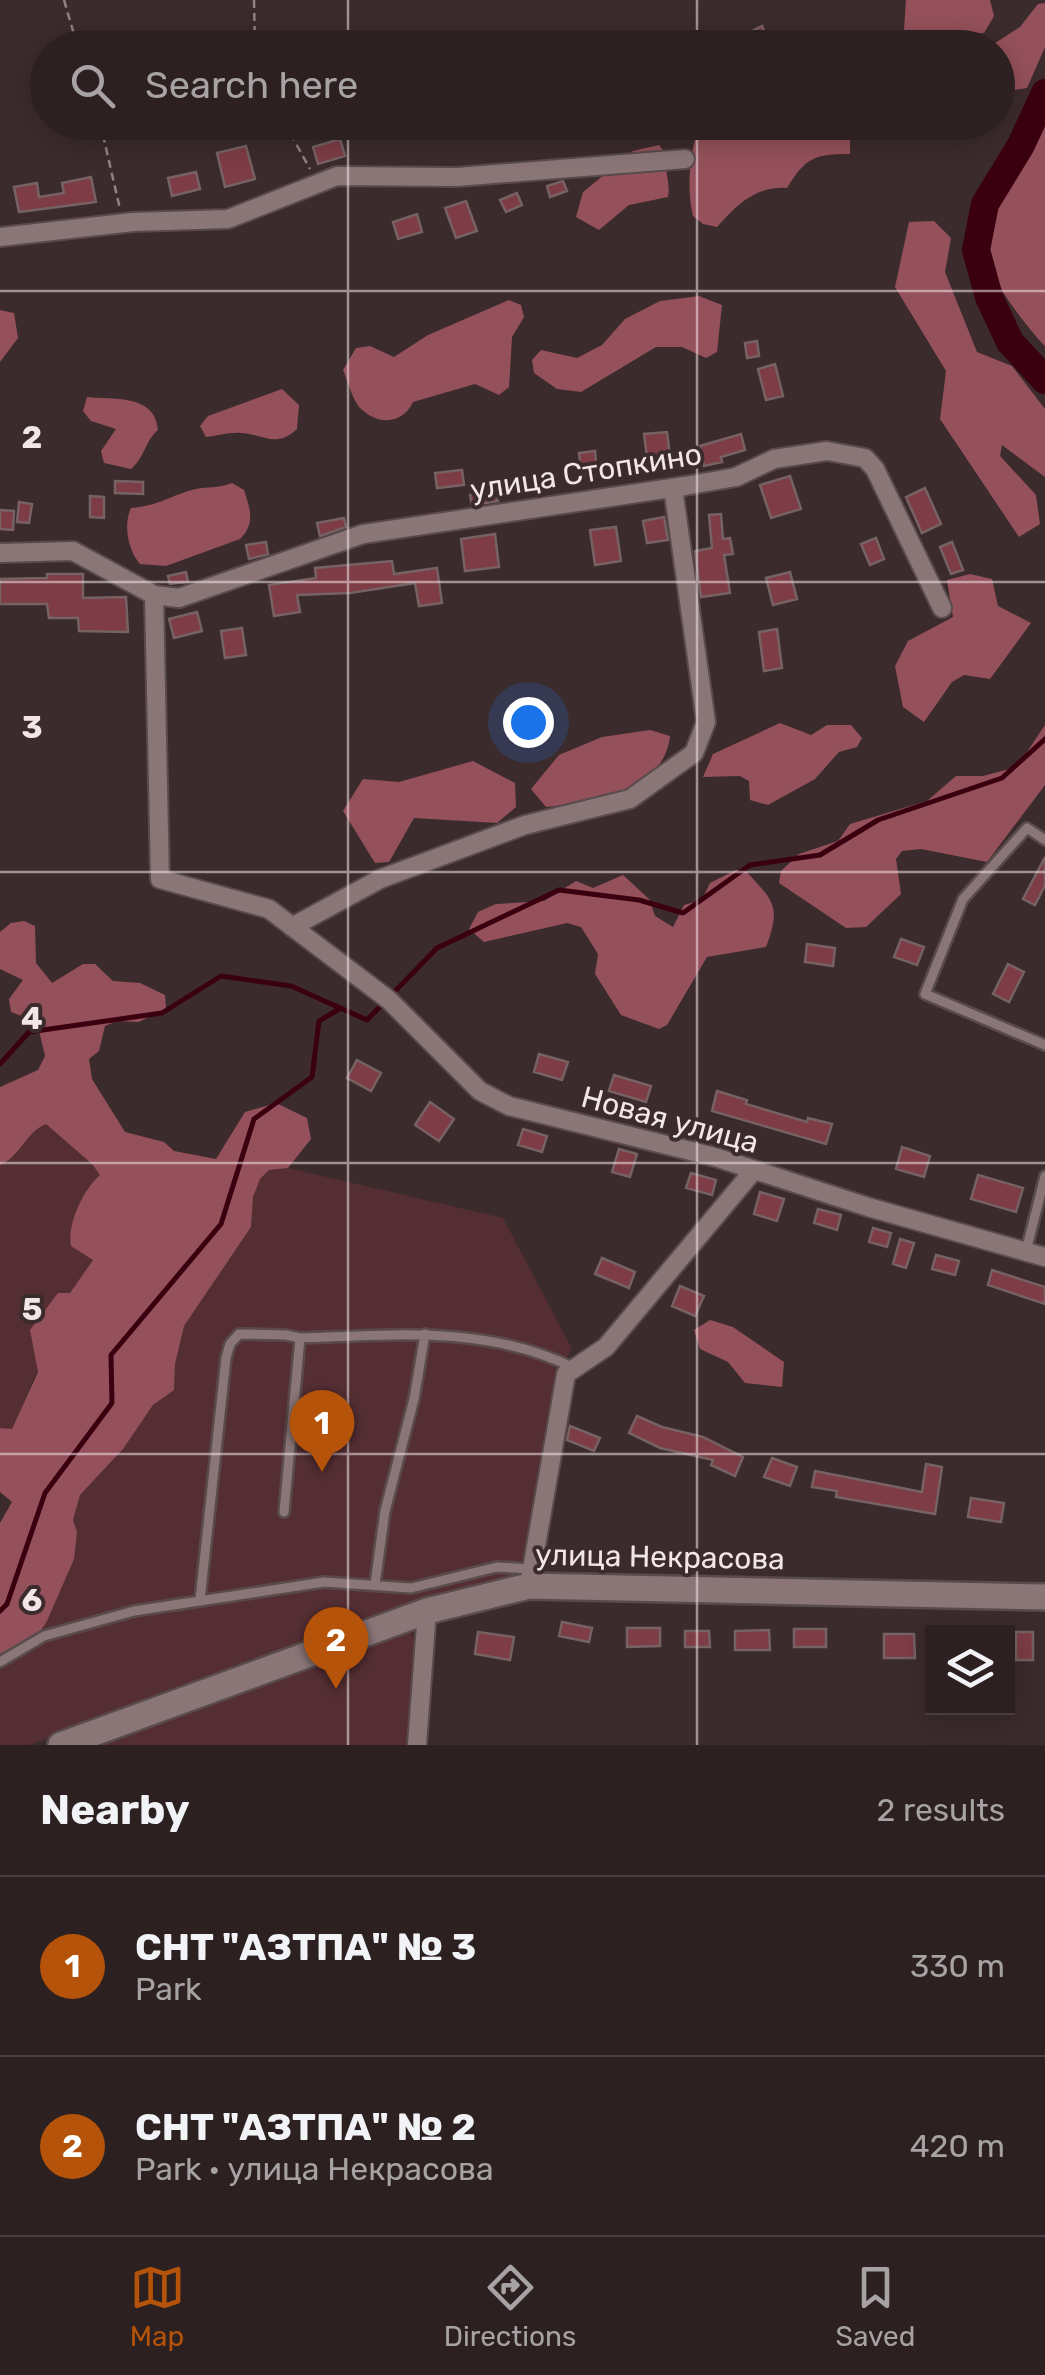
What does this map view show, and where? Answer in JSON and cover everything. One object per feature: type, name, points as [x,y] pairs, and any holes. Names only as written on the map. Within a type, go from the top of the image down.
[{"type":"main road","name":"улица Некрасова","points":[[68,1744],[427,1611],[531,1577],[1045,1597]]},
{"type":"street","points":[[0,237],[122,224],[228,220],[337,176],[458,177],[686,160]]},
{"type":"street","name":"улица Стопкино","points":[[154,595],[179,598],[362,534],[673,488],[736,476],[774,459],[826,451],[865,458],[875,469],[942,608]]},
{"type":"street","points":[[292,926],[380,878],[525,824],[630,800],[694,753],[706,722],[673,488]]},
{"type":"street","points":[[0,552],[73,551],[154,595]]},
{"type":"street","name":"Новая улица","points":[[154,595],[160,878],[269,910],[388,1000],[480,1091],[509,1106],[754,1170],[1045,1257]]},
{"type":"street","points":[[531,1577],[566,1374],[606,1347],[754,1170]]},
{"type":"street","points":[[417,1745],[427,1611]]},
{"type":"lane","points":[[1045,840],[1027,828],[964,898],[925,994],[1045,1045]]},
{"type":"lane","points":[[1026,1252],[1045,1176]]},
{"type":"lane","points":[[200,1600],[230,1344],[239,1334],[286,1334],[300,1338],[424,1334],[480,1338],[522,1347],[574,1368]]},
{"type":"lane","points":[[376,1584],[385,1511],[414,1400],[424,1334]]},
{"type":"lane","points":[[284,1512],[300,1338]]},
{"type":"lane","points":[[0,1662],[44,1636],[66,1629],[134,1611],[200,1600],[324,1582],[410,1588],[497,1568],[531,1577]]},
{"type":"path","points":[[64,0],[73,30]]},
{"type":"path","points":[[254,0],[254,30]]},
{"type":"path","points":[[104,140],[122,224]]},
{"type":"path","points":[[294,140],[318,184]]},
{"type":"shaded area","points":[[906,0],[990,0],[994,16],[986,30],[904,30]]},
{"type":"shaded area","points":[[1045,3],[1045,47],[1027,88],[1015,90],[1015,30],[1038,4]]},
{"type":"shaded area","points":[[1045,109],[1045,346],[997,282],[988,262],[987,247],[998,207]]},
{"type":"shaded area","points":[[695,140],[849,140],[850,154],[812,159],[787,188],[756,194],[717,227],[703,224],[693,216],[690,169]]},
{"type":"shaded area","points":[[659,145],[667,155],[668,197],[629,205],[599,230],[576,217],[583,192],[633,151]]},
{"type":"shaded area","points":[[934,221],[951,238],[945,272],[977,352],[1012,366],[1045,409],[1045,477],[1002,445],[1000,456],[1036,495],[1040,524],[1019,537],[940,419],[946,371],[895,287],[909,222]]},
{"type":"shaded area","points":[[699,296],[722,305],[717,352],[706,358],[682,347],[656,347],[581,392],[557,389],[534,373],[532,360],[541,350],[577,358],[602,345],[625,319],[660,301]]},
{"type":"shaded area","points":[[509,300],[521,305],[524,317],[512,337],[509,387],[499,395],[475,384],[413,402],[403,415],[389,420],[374,418],[357,404],[343,370],[356,348],[370,346],[394,357],[428,335]]},
{"type":"shaded area","points":[[0,310],[14,313],[18,338],[0,362]]},
{"type":"shaded area","points":[[282,389],[299,405],[297,429],[289,435],[276,439],[237,433],[206,437],[200,426],[208,416]]},
{"type":"shaded area","points":[[87,397],[132,401],[150,410],[155,418],[158,430],[131,469],[104,463],[101,451],[116,429],[91,421],[83,411]]},
{"type":"shaded area","points":[[232,483],[244,490],[250,510],[248,527],[240,539],[166,566],[140,564],[128,537],[131,508]]},
{"type":"shaded area","points":[[970,574],[992,579],[998,606],[1031,623],[990,679],[964,675],[952,682],[924,722],[903,707],[895,666],[908,641],[953,617],[947,580]]},
{"type":"shaded area","points":[[780,723],[811,735],[827,725],[851,725],[862,738],[857,747],[839,752],[815,779],[768,805],[750,800],[749,781],[740,776],[703,777],[713,754]]},
{"type":"shaded area","points":[[1045,725],[1045,785],[987,862],[921,849],[902,851],[896,859],[901,894],[866,927],[846,928],[779,883],[781,871],[799,854],[838,841],[850,824],[927,801],[956,776],[983,776],[1017,767]]},
{"type":"shaded area","points":[[650,730],[670,736],[665,755],[640,782],[623,791],[546,807],[531,789],[559,755],[602,737]]},
{"type":"shaded area","points":[[473,761],[515,783],[516,807],[497,823],[414,818],[389,862],[375,863],[343,811],[363,779],[399,782]]},
{"type":"shaded area","points":[[736,870],[745,870],[772,904],[773,922],[766,947],[707,957],[667,1025],[659,1029],[621,1015],[595,974],[598,954],[581,927],[567,923],[484,942],[469,929],[478,912],[496,904],[544,901],[576,881],[593,888],[623,875],[649,899],[655,916],[673,927],[684,905],[702,900],[710,883]]},
{"type":"shaded area","points":[[24,921],[35,926],[36,963],[52,983],[83,964],[95,964],[113,981],[140,983],[165,995],[166,1008],[139,1022],[117,1021],[105,1026],[99,1051],[89,1059],[92,1079],[125,1132],[164,1142],[174,1151],[216,1159],[245,1112],[276,1103],[307,1118],[311,1139],[288,1168],[269,1170],[260,1179],[253,1197],[251,1227],[184,1326],[175,1364],[174,1390],[153,1405],[123,1449],[80,1495],[73,1520],[77,1532],[74,1559],[47,1621],[31,1645],[0,1655],[0,1523],[12,1502],[0,1492],[0,1428],[12,1429],[38,1372],[30,1330],[58,1293],[70,1293],[93,1260],[71,1246],[70,1237],[78,1208],[100,1175],[46,1124],[0,1165],[0,1087],[38,1070],[45,1056],[37,1022],[11,1012],[9,999],[23,980],[0,969],[0,932],[11,923]]},
{"type":"shaded area","points":[[46,1124],[100,1175],[93,1259],[70,1294],[12,1430],[0,1428],[0,1165]]},
{"type":"shaded area","points":[[288,1168],[503,1218],[572,1349],[561,1368],[525,1578],[378,1618],[29,1745],[0,1745],[0,1655],[31,1645],[77,1533],[73,1520],[80,1495],[123,1449],[153,1405],[174,1390],[175,1364],[184,1326],[251,1227],[253,1197],[260,1179],[269,1170]]},
{"type":"shaded area","points":[[710,1320],[733,1327],[784,1362],[782,1387],[745,1383],[728,1362],[700,1349],[694,1330]]},
{"type":"shaded area","points":[[410,1631],[415,1640],[410,1745],[102,1745]]},
{"type":"building","points":[[340,140],[345,156],[318,164],[313,147]]},
{"type":"building","points":[[246,146],[255,179],[225,187],[217,153]]},
{"type":"building","points":[[196,172],[200,189],[172,196],[168,178]]},
{"type":"building","points":[[91,177],[96,202],[19,212],[14,187],[37,183],[39,197],[64,193],[62,183]]},
{"type":"building","points":[[563,181],[567,191],[550,197],[547,186]]},
{"type":"building","points":[[517,193],[522,205],[506,212],[500,200]]},
{"type":"building","points":[[466,201],[477,231],[456,238],[445,208]]},
{"type":"building","points":[[417,214],[422,232],[398,239],[393,222]]},
{"type":"building","points":[[757,341],[759,356],[747,358],[745,343]]},
{"type":"building","points":[[775,364],[783,396],[766,400],[758,369]]},
{"type":"building","points":[[667,432],[670,456],[647,458],[644,434]]},
{"type":"building","points":[[741,434],[745,450],[704,466],[700,446]]},
{"type":"building","points":[[595,451],[597,474],[582,476],[579,453]]},
{"type":"building","points":[[462,470],[464,485],[437,488],[435,473]]},
{"type":"building","points":[[790,476],[801,509],[771,518],[760,485]]},
{"type":"building","points":[[115,481],[143,482],[143,494],[115,493]]},
{"type":"building","points":[[925,488],[941,524],[922,533],[906,497]]},
{"type":"building","points":[[496,490],[498,501],[472,505],[470,495]]},
{"type":"building","points":[[90,496],[104,497],[104,518],[90,517]]},
{"type":"building","points":[[19,502],[32,504],[29,523],[17,522]]},
{"type":"building","points":[[0,510],[14,511],[13,530],[0,529]]},
{"type":"building","points":[[721,514],[723,539],[730,538],[733,554],[724,555],[730,593],[701,597],[695,551],[712,548],[709,515]]},
{"type":"building","points":[[664,517],[668,540],[647,543],[643,521]]},
{"type":"building","points":[[344,518],[346,527],[320,536],[317,523]]},
{"type":"building","points":[[616,527],[621,561],[595,565],[590,530]]},
{"type":"building","points":[[495,534],[499,567],[465,571],[461,539]]},
{"type":"building","points":[[876,538],[884,559],[870,565],[861,544]]},
{"type":"building","points":[[266,542],[268,554],[249,559],[246,545]]},
{"type":"building","points":[[952,542],[963,570],[951,574],[940,547]]},
{"type":"building","points":[[392,561],[394,574],[437,568],[442,603],[419,606],[415,583],[350,593],[297,595],[300,612],[274,616],[269,585],[316,578],[315,568]]},
{"type":"building","points":[[186,572],[188,582],[170,584],[168,576]]},
{"type":"building","points":[[790,572],[797,599],[773,605],[766,578]]},
{"type":"building","points":[[47,574],[83,574],[83,598],[126,597],[128,632],[79,631],[78,618],[49,618],[47,604],[0,604],[0,579],[47,578]]},
{"type":"building","points":[[197,612],[202,631],[174,638],[169,619]]},
{"type":"building","points":[[242,628],[246,655],[225,658],[221,631]]},
{"type":"building","points":[[777,629],[782,668],[764,671],[759,632]]},
{"type":"building","points":[[1045,857],[1045,885],[1035,905],[1023,899]]},
{"type":"building","points":[[901,939],[924,947],[917,965],[894,957]]},
{"type":"building","points":[[807,944],[835,948],[833,966],[805,962]]},
{"type":"building","points":[[1008,964],[1024,972],[1009,1002],[993,994]]},
{"type":"building","points":[[539,1054],[568,1062],[562,1080],[534,1072]]},
{"type":"building","points":[[357,1060],[381,1073],[371,1091],[347,1078]]},
{"type":"building","points":[[614,1075],[651,1086],[646,1102],[609,1091]]},
{"type":"building","points":[[717,1091],[807,1122],[808,1118],[832,1124],[826,1144],[712,1111]]},
{"type":"building","points":[[430,1102],[454,1119],[439,1141],[415,1125]]},
{"type":"building","points":[[523,1129],[547,1136],[542,1152],[518,1145]]},
{"type":"building","points":[[902,1147],[930,1156],[924,1177],[896,1169]]},
{"type":"building","points":[[619,1149],[637,1154],[630,1177],[612,1172]]},
{"type":"building","points":[[691,1173],[716,1180],[712,1195],[686,1188]]},
{"type":"building","points":[[978,1175],[1023,1188],[1016,1212],[971,1199]]},
{"type":"building","points":[[760,1192],[784,1199],[777,1221],[754,1214]]},
{"type":"building","points":[[818,1209],[841,1215],[837,1230],[814,1223]]},
{"type":"building","points":[[873,1228],[891,1233],[887,1247],[869,1242]]},
{"type":"building","points":[[900,1239],[914,1243],[906,1268],[893,1264]]},
{"type":"building","points":[[936,1255],[959,1261],[955,1275],[932,1269]]},
{"type":"building","points":[[602,1258],[635,1272],[629,1288],[595,1274]]},
{"type":"building","points":[[992,1270],[1045,1287],[1045,1304],[988,1285]]},
{"type":"building","points":[[680,1286],[704,1296],[695,1316],[672,1306]]},
{"type":"building","points":[[637,1416],[703,1437],[743,1457],[735,1476],[711,1465],[713,1460],[660,1448],[629,1433]]},
{"type":"building","points":[[570,1426],[600,1438],[594,1451],[567,1440]]},
{"type":"building","points":[[772,1458],[797,1467],[790,1486],[764,1477]]},
{"type":"building","points":[[926,1464],[942,1467],[935,1514],[836,1497],[837,1491],[812,1487],[815,1471],[922,1492]]},
{"type":"building","points":[[971,1498],[1004,1503],[1001,1522],[968,1517]]},
{"type":"building","points":[[562,1622],[592,1628],[589,1642],[559,1636]]},
{"type":"building","points":[[627,1628],[660,1628],[660,1646],[627,1647]]},
{"type":"building","points":[[794,1629],[826,1629],[826,1647],[794,1647]]},
{"type":"building","points":[[769,1630],[770,1650],[735,1650],[735,1631]]},
{"type":"building","points":[[685,1631],[709,1631],[710,1647],[685,1647]]},
{"type":"building","points":[[478,1632],[514,1637],[510,1660],[475,1654]]},
{"type":"building","points":[[1016,1632],[1033,1632],[1033,1660],[1016,1660]]},
{"type":"building","points":[[884,1634],[914,1634],[915,1658],[884,1658]]},
{"type":"waterway","points":[[1045,93],[1021,145],[985,204],[976,250],[989,297],[1010,342],[1045,380]]},
{"type":"waterway","points":[[0,1064],[29,1032],[162,1013],[221,976],[291,986],[367,1020],[437,948],[559,890],[639,900],[683,913],[750,865],[820,855],[878,820],[1002,778],[1045,739]]},
{"type":"waterway","points":[[0,1611],[7,1604],[45,1493],[112,1403],[111,1355],[221,1224],[254,1119],[312,1077],[319,1021],[341,1008]]},
{"type":"place","name":"СНТ \"АЗТПА\" № 3","points":[[322,1472]]},
{"type":"place","name":"СНТ \"АЗТПА\" № 2","points":[[336,1689]]}]
